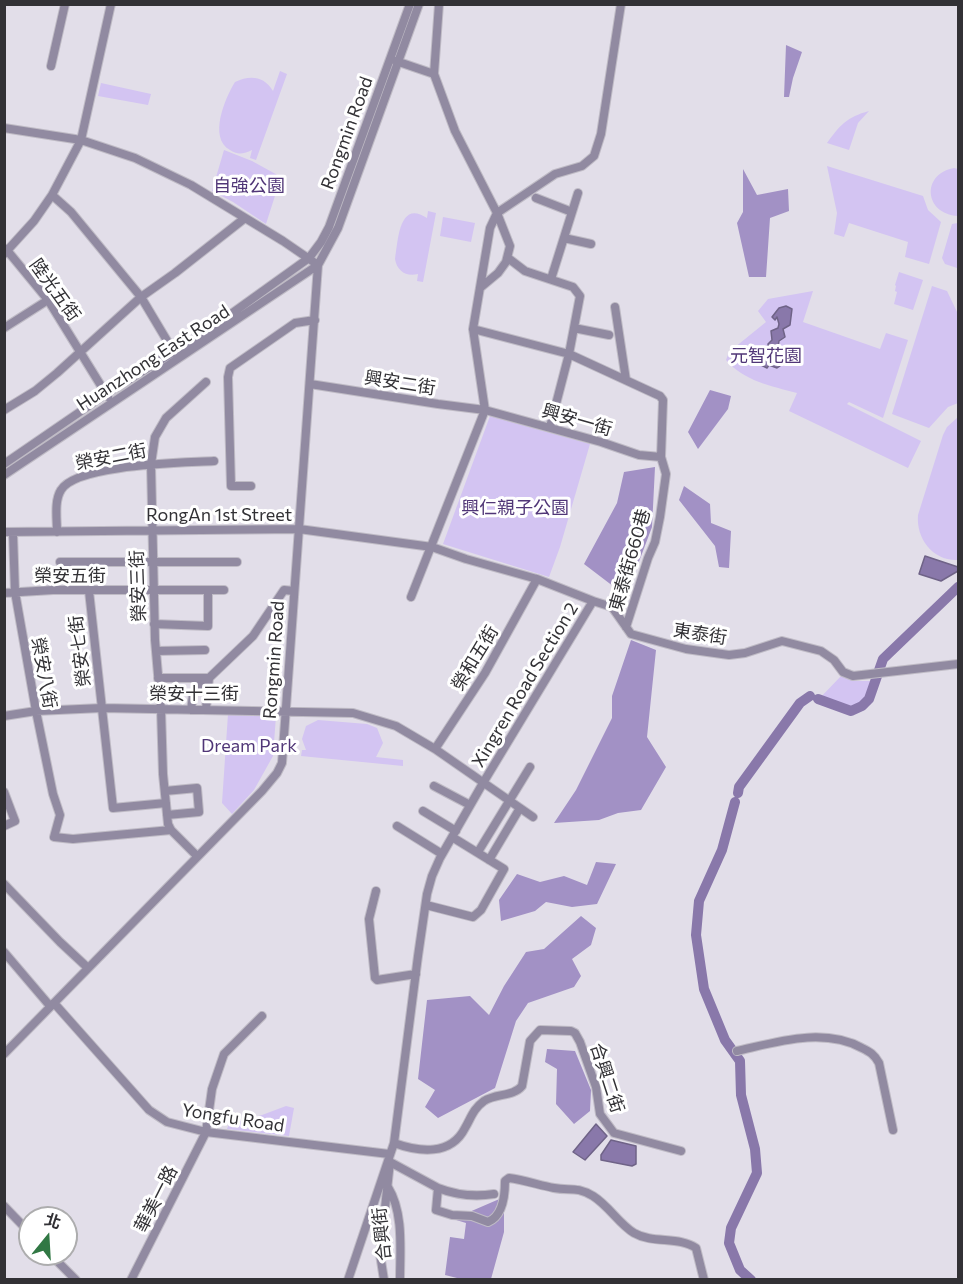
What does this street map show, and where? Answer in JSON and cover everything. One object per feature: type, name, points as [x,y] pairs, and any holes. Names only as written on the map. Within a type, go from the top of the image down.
[{"type":"street","points":[[51,66],[64,4]]},
{"type":"street","points":[[6,251],[34,221],[52,195],[81,140],[111,4]]},
{"type":"street","name":"Rongmin Road","points":[[309,258],[321,242],[328,227],[410,4]]},
{"type":"street","name":"Rongmin Road","points":[[4,1054],[277,773],[283,756],[318,266],[338,228],[419,4]]},
{"type":"street","points":[[439,4],[434,74],[458,139],[497,213],[510,246],[508,258],[498,273],[480,288]]},
{"type":"street","points":[[411,597],[485,410],[473,329],[490,228],[497,213],[555,174],[582,166],[594,156],[601,134],[621,4]]},
{"type":"street","points":[[390,59],[434,74]]},
{"type":"street","points":[[4,128],[81,140],[135,158],[191,185],[309,258],[318,266]]},
{"type":"street","points":[[551,279],[578,193]]},
{"type":"street","points":[[52,195],[71,212],[141,297],[178,360]]},
{"type":"street","points":[[536,198],[572,212]]},
{"type":"street","points":[[4,410],[35,391],[141,297],[245,218]]},
{"type":"street","points":[[564,238],[591,244]]},
{"type":"street","name":"陸光五街","points":[[6,251],[48,300],[112,402]]},
{"type":"street","name":"Huanzhong East Road","points":[[4,464],[106,394],[174,352],[282,279],[309,258]]},
{"type":"street","points":[[508,258],[525,271],[573,287],[579,293],[569,354],[550,427]]},
{"type":"street","name":"Huanzhong East Road","points":[[4,475],[318,266]]},
{"type":"street","points":[[4,328],[48,300]]},
{"type":"street","points":[[615,307],[626,380]]},
{"type":"street","points":[[251,486],[231,486],[228,377],[230,368],[295,323],[315,320]]},
{"type":"street","points":[[574,328],[609,335]]},
{"type":"street","points":[[473,329],[569,354],[626,380]]},
{"type":"street","name":"東泰街660巷","points":[[626,380],[660,396],[664,404],[661,457],[666,474],[655,542],[626,627]]},
{"type":"street","name":"榮安三街","points":[[171,830],[167,815],[163,774],[161,709],[154,624],[151,464],[155,437],[166,418],[206,382]]},
{"type":"street","name":"興安二街","points":[[310,384],[485,410]]},
{"type":"street","name":"興安一街","points":[[485,410],[550,427],[639,455],[661,457]]},
{"type":"street","name":"榮安二街","points":[[57,531],[57,502],[61,490],[70,480],[99,472],[151,464],[214,461]]},
{"type":"street","name":"RongAn 1st Street","points":[[9,533],[299,529],[432,547]]},
{"type":"street","name":"榮安八街","points":[[9,533],[15,592],[36,711],[53,794],[60,815],[54,837],[60,839],[171,830]]},
{"type":"street","name":"Xingren Road Section 2","points":[[348,1280],[394,1143],[416,974],[432,876],[470,805],[593,601],[537,579],[466,560],[432,547]]},
{"type":"street","points":[[60,562],[237,562]]},
{"type":"street","name":"榮和五街","points":[[435,749],[485,673],[537,579]]},
{"type":"street","points":[[154,624],[208,626],[208,590]]},
{"type":"street","name":"榮安五街","points":[[4,594],[224,590]]},
{"type":"street","points":[[191,710],[193,695],[200,684],[253,636],[284,590],[294,591]]},
{"type":"street","name":"榮安七街","points":[[88,591],[113,808],[166,802]]},
{"type":"street","points":[[593,601],[612,607],[626,627]]},
{"type":"street","name":"東泰街","points":[[626,627],[631,634],[643,638],[715,654],[745,653],[782,641],[821,651],[834,660],[843,672],[853,676],[958,664]]},
{"type":"street","points":[[156,651],[205,650]]},
{"type":"street","points":[[158,678],[209,678]]},
{"type":"street","points":[[206,709],[209,678]]},
{"type":"street","name":"榮安十三街","points":[[4,716],[36,711],[102,708],[285,710],[340,712],[364,716],[396,726],[435,749],[534,817]]},
{"type":"street","points":[[477,852],[530,767]]},
{"type":"street","points":[[434,786],[470,805]]},
{"type":"street","points":[[165,791],[197,788],[199,812],[167,815]]},
{"type":"street","points":[[4,792],[15,821],[4,826]]},
{"type":"street","points":[[489,860],[520,808]]},
{"type":"street","points":[[423,811],[477,852],[504,868],[481,910],[473,917],[426,905]]},
{"type":"street","points":[[397,826],[442,854]]},
{"type":"street","points":[[171,830],[197,856]]},
{"type":"street","points":[[4,884],[88,968]]},
{"type":"street","points":[[376,891],[369,919],[375,978],[377,980],[416,974]]},
{"type":"street","name":"Yongfu Road","points":[[4,952],[50,1006],[54,1004],[149,1110],[167,1122],[206,1132],[389,1158]]},
{"type":"street","name":"華美一路","points":[[131,1280],[206,1132],[212,1089],[224,1054],[262,1016]]},
{"type":"street","name":"合興二街","points":[[394,1143],[410,1149],[435,1151],[458,1139],[474,1109],[492,1097],[517,1092],[522,1086],[530,1041],[540,1030],[575,1033],[596,1087],[600,1114],[614,1133],[681,1151]]},
{"type":"street","points":[[736,1051],[812,1037],[834,1037],[851,1042],[875,1055],[879,1063],[893,1130]]},
{"type":"street","points":[[384,1280],[380,1254],[389,1158],[447,1192],[477,1197],[494,1194]]},
{"type":"street","points":[[438,1188],[435,1210],[452,1215],[472,1216],[488,1222],[498,1214],[505,1194],[505,1181],[509,1178],[556,1189],[581,1190],[595,1197],[635,1233],[657,1239],[689,1242],[696,1248],[704,1280]]},
{"type":"street","name":"合興街","points":[[388,1187],[392,1194],[399,1224],[400,1280]]},
{"type":"street","points":[[4,1206],[18,1221]]},
{"type":"street","points":[[62,1266],[76,1280]]},
{"type":"green space","points":[[280,71],[287,74],[256,160],[250,158],[252,150],[235,153],[223,144],[219,127],[223,107],[235,82],[246,78],[256,78],[265,82],[273,91]]},
{"type":"green space","points":[[101,83],[151,94],[148,105],[98,96]]},
{"type":"green space","points":[[869,111],[858,123],[849,150],[827,143],[845,122]]},
{"type":"green space","name":"自強公園","points":[[224,150],[252,161],[281,177],[266,224],[212,191]]},
{"type":"green space","points":[[827,166],[923,196],[928,210],[941,222],[929,264],[905,257],[908,242],[849,223],[844,237],[834,234],[837,213]]},
{"type":"green space","points":[[958,169],[958,216],[947,214],[938,208],[931,194],[936,178],[943,172]]},
{"type":"green space","points":[[428,211],[436,213],[423,282],[417,281],[418,274],[410,275],[403,272],[395,259],[399,233],[405,218],[411,214],[418,214],[427,218]]},
{"type":"green space","points":[[443,217],[475,223],[471,242],[440,236]]},
{"type":"green space","points":[[958,223],[957,268],[945,264],[942,258],[952,224]]},
{"type":"green space","points":[[899,272],[923,280],[913,310],[894,304],[897,292],[895,285]]},
{"type":"green space","points":[[932,286],[947,291],[958,314],[958,403],[948,407],[929,428],[892,414]]},
{"type":"green space","name":"元智花園","points":[[813,291],[803,322],[880,349],[886,333],[908,340],[883,418],[849,402],[847,404],[921,441],[908,468],[789,411],[797,393],[750,378],[726,360],[729,352],[766,322],[758,311],[768,299]]},
{"type":"green space","name":"興仁親子公園","points":[[490,416],[590,444],[549,577],[443,544]]},
{"type":"green space","points":[[958,417],[958,560],[941,557],[928,547],[920,532],[918,515],[943,435],[947,427]]},
{"type":"green space","points":[[842,675],[855,681],[874,681],[859,707],[835,706],[818,700]]},
{"type":"green space","name":"Dream Park","points":[[228,714],[276,716],[273,756],[254,790],[232,814],[222,803]]},
{"type":"green space","points":[[318,720],[367,724],[377,728],[383,743],[376,757],[403,760],[403,766],[301,756],[302,750],[306,750],[302,739],[306,726]]},
{"type":"green space","points":[[286,1106],[294,1108],[289,1136],[227,1129],[229,1124]]},
{"type":"shaded area","points":[[786,45],[802,52],[789,97],[784,97]]},
{"type":"shaded area","points":[[743,169],[757,195],[788,189],[789,211],[770,218],[766,277],[749,277],[737,223],[743,212]]},
{"type":"shaded area","points":[[786,306],[792,309],[790,325],[783,329],[785,337],[779,341],[778,347],[781,348],[776,353],[780,359],[780,366],[777,368],[769,365],[767,368],[759,364],[753,365],[750,361],[755,355],[769,354],[768,344],[772,340],[771,331],[778,328],[779,324],[777,317],[775,320],[772,317],[779,308]]},
{"type":"shaded area","points":[[710,390],[731,396],[728,409],[698,449],[688,432]]},
{"type":"shaded area","points":[[655,467],[652,527],[626,596],[584,564],[617,503],[624,472]]},
{"type":"shaded area","points":[[684,486],[710,504],[711,523],[731,531],[729,568],[719,567],[715,546],[679,500]]},
{"type":"shaded area","points":[[925,556],[958,567],[958,571],[941,581],[919,574]]},
{"type":"shaded area","points":[[631,640],[656,650],[647,737],[666,767],[641,810],[618,813],[599,820],[554,823],[576,790],[612,718],[612,696]]},
{"type":"shaded area","points":[[596,862],[616,864],[597,904],[572,907],[546,902],[535,911],[501,921],[499,900],[517,874],[540,882],[564,876],[587,885]]},
{"type":"shaded area","points":[[581,916],[596,928],[591,945],[572,959],[581,976],[574,987],[528,1003],[516,1021],[495,1088],[438,1118],[425,1107],[435,1090],[418,1079],[427,1000],[470,996],[489,1015],[526,952],[544,949]]},
{"type":"shaded area","points":[[547,1049],[575,1051],[591,1090],[590,1111],[574,1124],[556,1104],[557,1069],[545,1062]]},
{"type":"shaded area","points":[[596,1124],[607,1136],[585,1160],[573,1152]]},
{"type":"shaded area","points":[[611,1140],[636,1146],[636,1164],[632,1166],[601,1160],[601,1155]]},
{"type":"shaded area","points":[[504,1197],[504,1232],[491,1279],[461,1279],[445,1275],[450,1237],[464,1239],[466,1223],[453,1219]]},
{"type":"waterway","points":[[818,699],[851,711],[862,706],[869,699],[883,659],[958,587]]},
{"type":"waterway","points":[[738,793],[739,787],[800,703],[810,696]]},
{"type":"waterway","points":[[735,802],[722,850],[699,901],[696,935],[704,989],[725,1040],[740,1061],[741,1095],[755,1149],[757,1173],[731,1228],[729,1243],[740,1270],[751,1280]]}]
